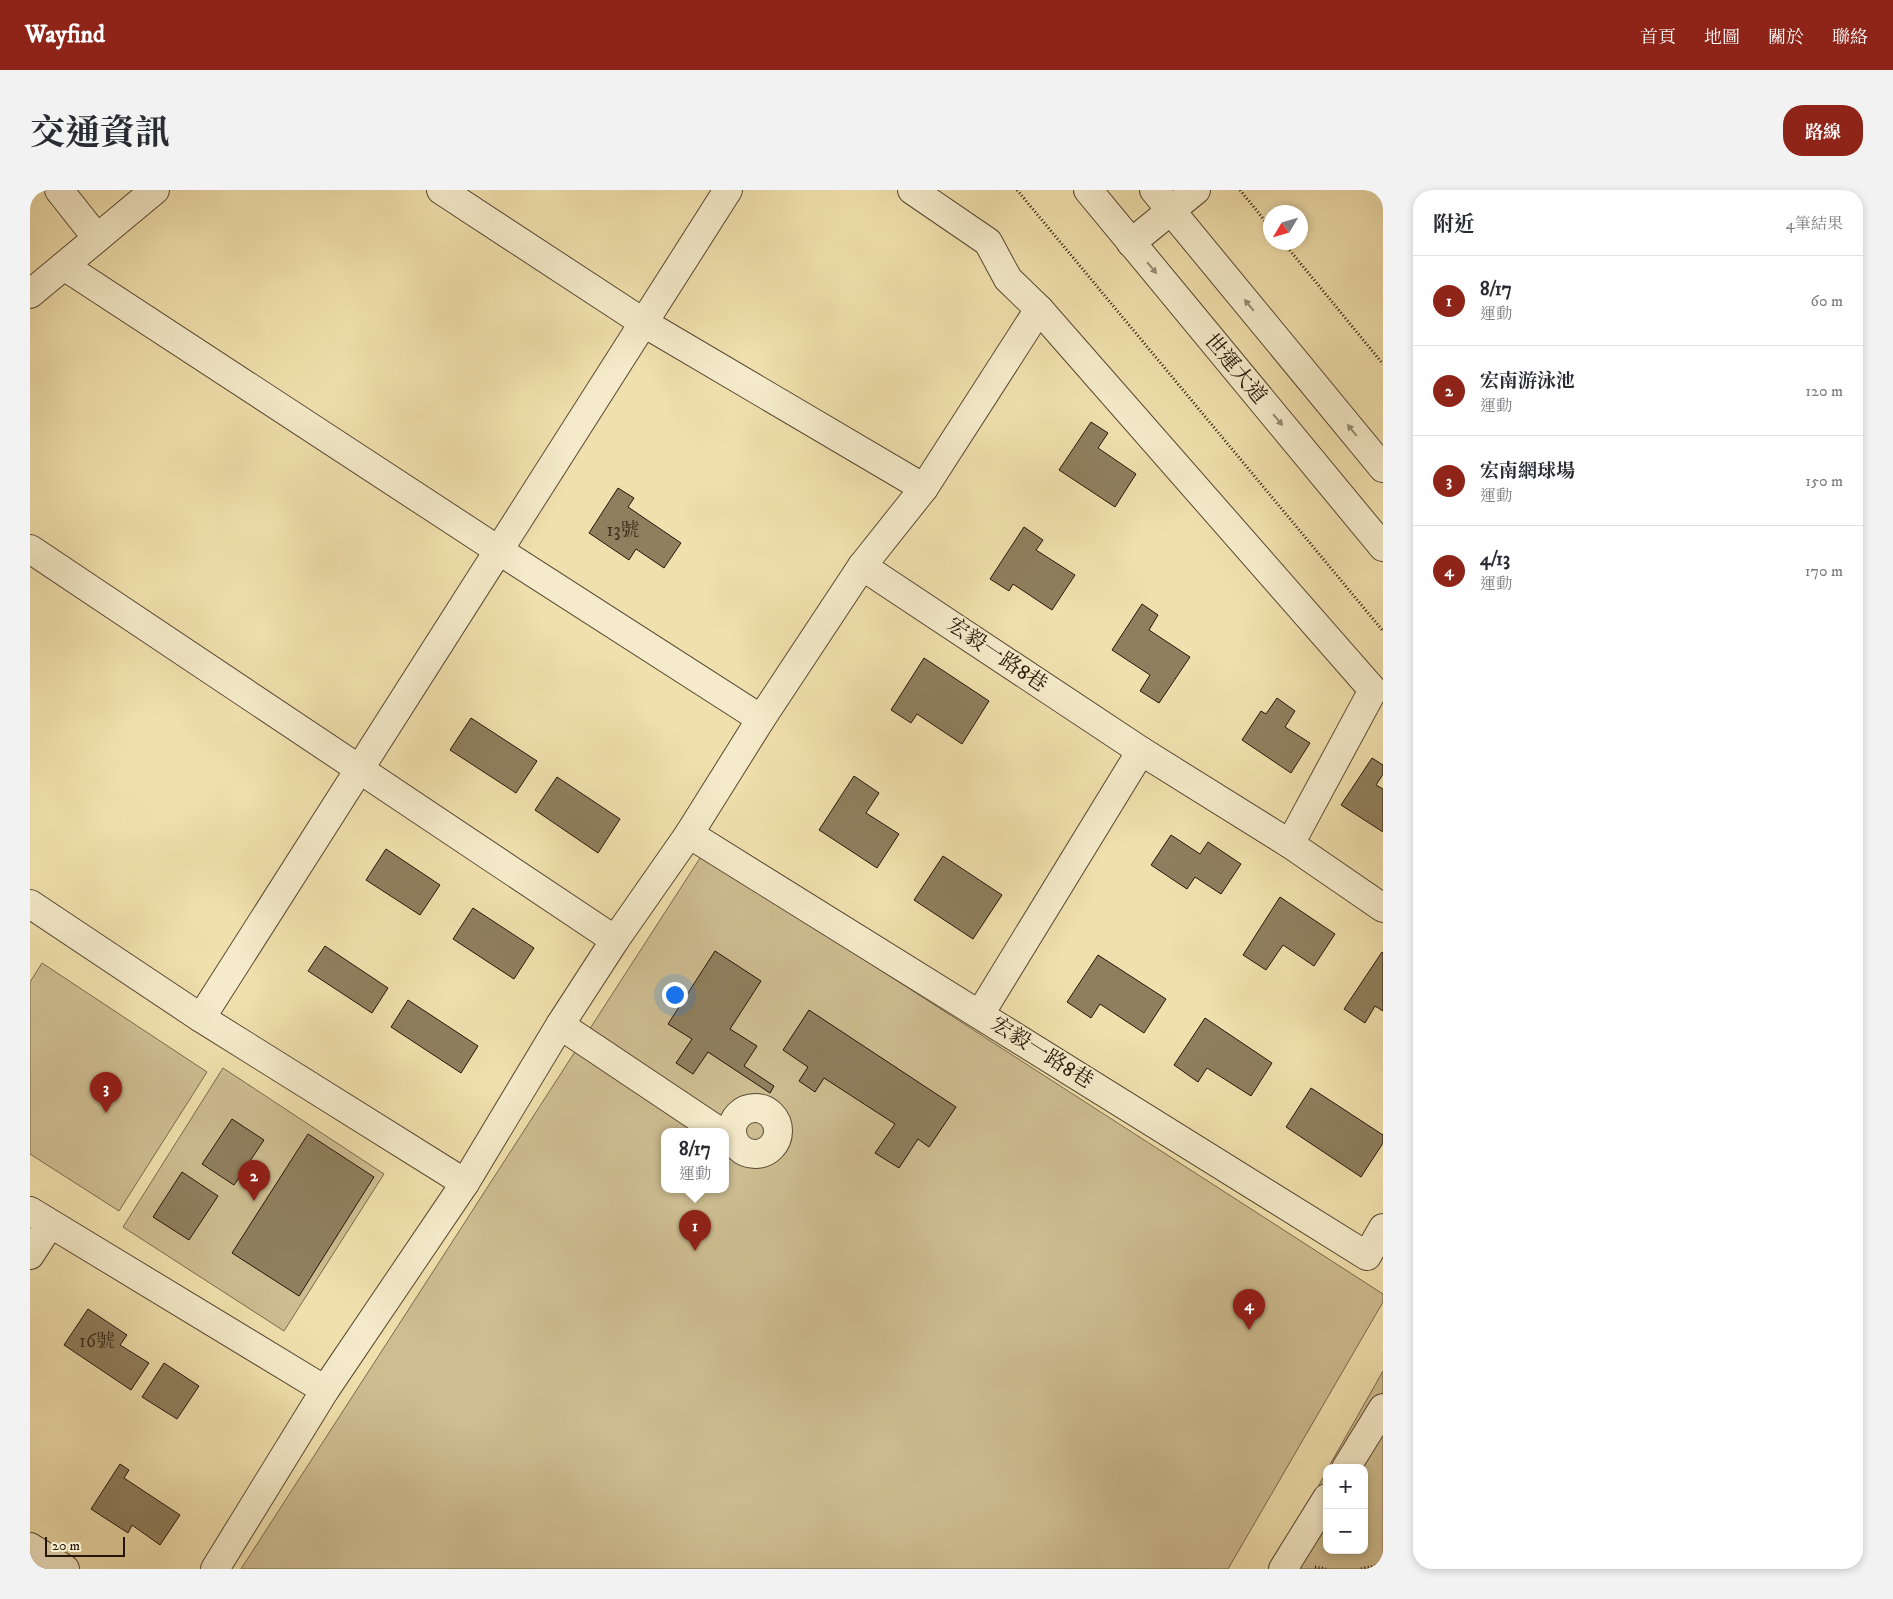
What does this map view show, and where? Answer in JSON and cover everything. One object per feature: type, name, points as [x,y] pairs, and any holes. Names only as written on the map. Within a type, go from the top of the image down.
[{"type":"street","points":[[59,190],[97,238]]},
{"type":"street","points":[[30,294],[155,190]]},
{"type":"street","points":[[441,190],[644,323],[924,488]]},
{"type":"street","points":[[201,1018],[728,190]]},
{"type":"street","points":[[912,190],[988,242],[1008,279],[1038,309],[1373,690],[1290,844]]},
{"type":"street","name":"世運大道","points":[[1088,190],[1383,548]]},
{"type":"street","points":[[1131,243],[1162,200],[1196,190]]},
{"type":"street","points":[[1162,200],[1383,468]]},
{"type":"street","points":[[64,266],[498,550],[762,719]]},
{"type":"street","points":[[215,1569],[325,1390],[465,1183],[560,1025],[615,940],[689,834],[862,566],[924,488],[1038,309]]},
{"type":"street","points":[[30,549],[615,940]]},
{"type":"street","name":"宏毅一路8巷","points":[[862,566],[1141,751],[1290,844],[1383,908]]},
{"type":"street","points":[[980,1014],[1141,751]]},
{"type":"street","name":"宏毅一路8巷","points":[[689,834],[1367,1256],[1383,1228]]},
{"type":"street","points":[[30,904],[201,1018],[465,1183]]},
{"type":"street","points":[[560,1025],[714,1128]]},
{"type":"street","points":[[30,1255],[40,1218],[325,1390]]},
{"type":"street","points":[[1348,1464],[1383,1408]]},
{"type":"street","points":[[1283,1569],[1323,1504]]},
{"type":"street","points":[[30,1547],[66,1569]]},
{"type":"path","points":[[1017,190],[1383,631]]},
{"type":"path","points":[[1240,190],[1263,218]]},
{"type":"path","points":[[1290,250],[1383,364]]},
{"type":"path","points":[[1362,1569],[1383,1564]]},
{"type":"shaded area","points":[[702,855],[1383,1294],[1383,1302],[1228,1569],[241,1569]]},
{"type":"shaded area","points":[[42,963],[207,1072],[119,1211],[30,1154],[30,982]]},
{"type":"shaded area","points":[[223,1068],[384,1174],[284,1331],[123,1227]]},
{"type":"shaded area","points":[[1383,1371],[1383,1569],[1271,1569],[1323,1478],[1323,1554],[1368,1554],[1368,1464],[1330,1464]]},
{"type":"building","points":[[1091,422],[1108,433],[1098,448],[1136,474],[1115,507],[1059,470]]},
{"type":"building","points":[[618,488],[634,498],[628,507],[681,543],[664,568],[636,549],[629,560],[589,533]]},
{"type":"building","points":[[1024,527],[1043,540],[1036,550],[1075,575],[1052,610],[1013,584],[1009,591],[990,579]]},
{"type":"building","points":[[1142,604],[1158,615],[1149,630],[1190,657],[1159,703],[1140,691],[1150,675],[1112,650]]},
{"type":"building","points":[[924,658],[989,701],[962,744],[917,714],[911,723],[891,710]]},
{"type":"building","points":[[1277,698],[1295,711],[1285,727],[1310,743],[1291,773],[1242,740],[1261,711],[1266,714]]},
{"type":"building","points":[[471,718],[537,761],[516,793],[450,750]]},
{"type":"building","points":[[1372,758],[1383,765],[1383,774],[1376,785],[1383,789],[1383,832],[1341,805]]},
{"type":"building","points":[[854,776],[879,793],[866,813],[899,834],[877,868],[819,830]]},
{"type":"building","points":[[557,777],[620,819],[598,853],[535,810]]},
{"type":"building","points":[[1171,835],[1200,854],[1208,842],[1241,864],[1221,894],[1195,877],[1187,889],[1151,865]]},
{"type":"building","points":[[386,849],[440,885],[420,915],[366,880]]},
{"type":"building","points":[[943,856],[1002,895],[973,939],[914,900]]},
{"type":"building","points":[[1280,897],[1335,934],[1314,966],[1283,945],[1266,970],[1243,955]]},
{"type":"building","points":[[473,908],[534,948],[514,979],[453,939]]},
{"type":"building","points":[[325,946],[388,988],[372,1013],[308,971]]},
{"type":"building","points":[[715,951],[761,981],[730,1029],[757,1046],[744,1066],[774,1086],[770,1093],[708,1052],[693,1074],[676,1063],[692,1039],[668,1024]]},
{"type":"building","points":[[1382,952],[1383,1011],[1375,1006],[1365,1023],[1344,1009]]},
{"type":"building","points":[[1098,955],[1166,999],[1144,1033],[1100,1004],[1091,1018],[1067,1002]]},
{"type":"building","points":[[408,1000],[478,1046],[461,1073],[391,1027]]},
{"type":"building","points":[[809,1010],[956,1107],[929,1147],[918,1139],[899,1168],[875,1153],[895,1124],[824,1078],[815,1092],[799,1081],[808,1067],[783,1050]]},
{"type":"building","points":[[1205,1018],[1272,1063],[1251,1096],[1207,1068],[1198,1082],[1174,1065]]},
{"type":"building","points":[[1311,1088],[1383,1135],[1383,1143],[1361,1177],[1286,1127]]},
{"type":"building","points":[[232,1119],[264,1140],[234,1185],[202,1164]]},
{"type":"building","points":[[308,1134],[374,1177],[299,1296],[232,1253]]},
{"type":"building","points":[[182,1172],[218,1196],[189,1240],[153,1217]]},
{"type":"building","points":[[88,1309],[127,1335],[120,1345],[149,1363],[131,1390],[64,1345]]},
{"type":"building","points":[[164,1363],[199,1386],[177,1419],[142,1397]]},
{"type":"building","points":[[120,1464],[129,1470],[124,1478],[180,1515],[160,1545],[132,1525],[128,1533],[91,1509]]},
{"type":"place","name":"宏南網球場","points":[[106,1113]]},
{"type":"place","name":"宏南游泳池","points":[[254,1201]]},
{"type":"place","name":"8/17","points":[[695,1251]]},
{"type":"place","name":"4/13","points":[[1249,1330]]}]
